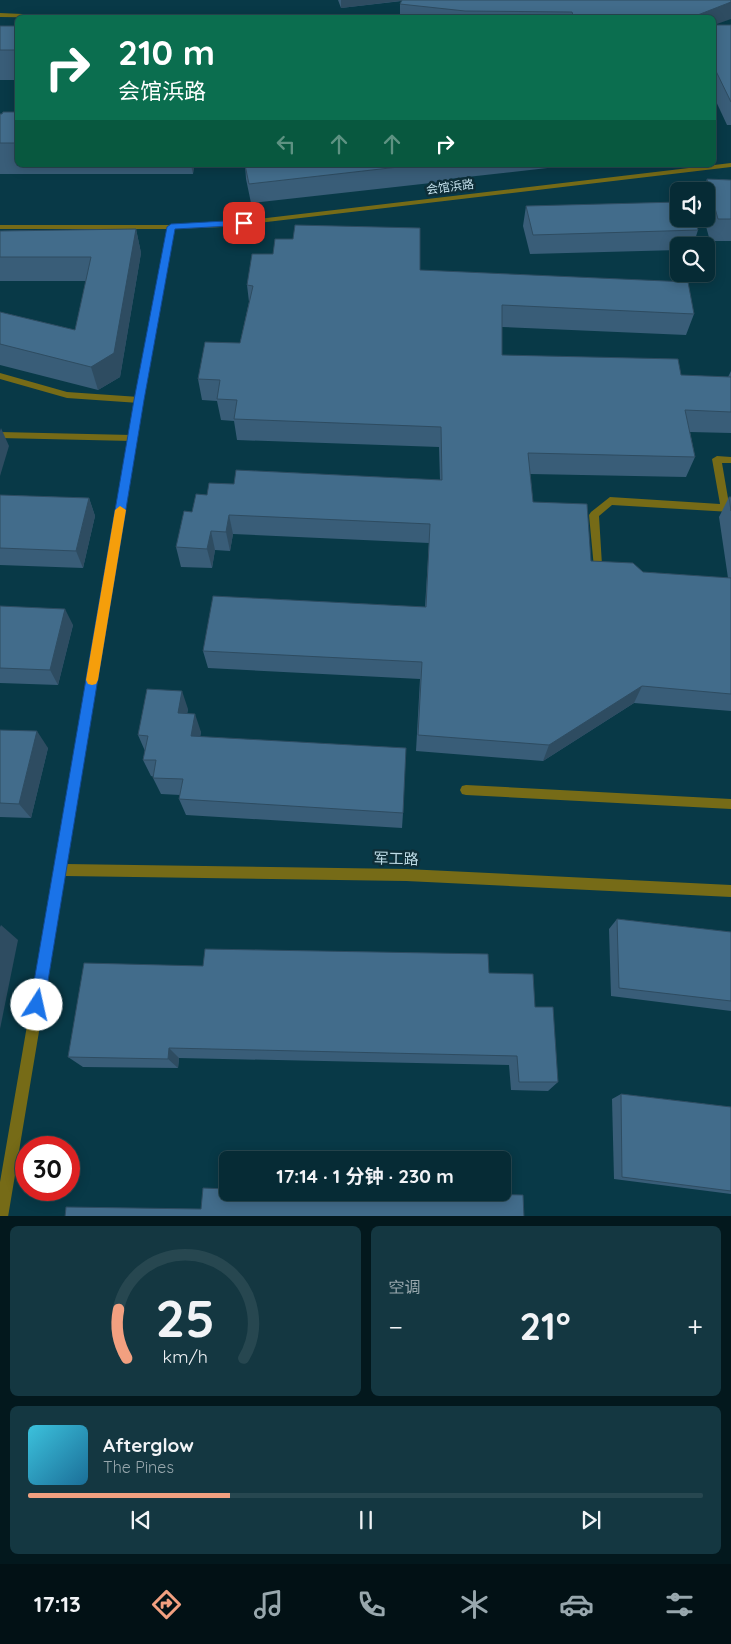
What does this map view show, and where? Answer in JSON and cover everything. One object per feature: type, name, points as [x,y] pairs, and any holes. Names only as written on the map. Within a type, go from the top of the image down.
[{"type":"street","points":[[0,15],[15,16]]},
{"type":"street","name":"会馆浜路","points":[[716,167],[731,165]]},
{"type":"street","name":"会馆浜路","points":[[0,227],[171,227],[224,225],[714,167]]},
{"type":"street","points":[[2,1216],[132,438],[171,227]]},
{"type":"street","points":[[0,376],[67,394],[139,400]]},
{"type":"street","points":[[0,435],[132,438]]},
{"type":"street","points":[[597,565],[594,515],[610,501],[728,508],[717,459],[731,460]]},
{"type":"street","points":[[466,790],[731,804]]},
{"type":"street","name":"军工路","points":[[60,870],[406,875],[731,891]]},
{"type":"building","points":[[402,0],[731,0],[731,2],[698,15],[573,15],[572,12],[465,11],[400,4]]},
{"type":"building","points":[[716,25],[731,25],[731,102],[716,71]]},
{"type":"building","points":[[0,26],[15,26],[15,50],[0,50]]},
{"type":"building","points":[[3,112],[15,112],[15,143],[0,143],[0,114]]},
{"type":"building","points":[[245,167],[398,167],[249,184]]},
{"type":"building","points":[[707,179],[731,180],[731,219],[718,219],[715,208],[715,182],[708,182]]},
{"type":"building","points":[[670,202],[670,227],[697,227],[698,230],[533,235],[526,206]]},
{"type":"building","points":[[295,225],[420,228],[420,270],[688,282],[694,314],[502,305],[502,355],[678,359],[681,375],[731,377],[731,412],[685,410],[695,457],[528,453],[533,502],[587,504],[591,561],[633,563],[643,572],[731,578],[731,694],[642,686],[549,745],[418,735],[422,662],[203,651],[213,596],[426,607],[430,524],[229,515],[226,532],[211,531],[207,549],[176,547],[184,511],[192,512],[196,494],[207,495],[209,483],[234,484],[236,470],[442,480],[441,427],[234,419],[237,400],[217,399],[220,380],[198,379],[205,342],[240,343],[253,286],[247,285],[252,254],[273,254],[275,239],[293,239]]},
{"type":"building","points":[[136,229],[114,353],[91,367],[0,344],[0,312],[75,330],[91,257],[0,257],[0,231]]},
{"type":"building","points":[[0,495],[89,498],[76,551],[0,548]]},
{"type":"building","points":[[0,606],[65,609],[50,670],[0,668]]},
{"type":"building","points":[[147,689],[182,691],[178,713],[195,714],[191,736],[406,748],[403,813],[179,799],[183,779],[153,778],[156,760],[143,760],[148,736],[138,735]]},
{"type":"building","points":[[0,730],[37,731],[19,804],[0,803]]},
{"type":"building","points":[[617,919],[731,932],[731,1001],[619,988]]},
{"type":"building","points":[[205,949],[488,954],[489,973],[533,974],[535,1007],[553,1007],[558,1082],[519,1082],[517,1056],[169,1048],[168,1059],[68,1057],[84,963],[203,966]]},
{"type":"building","points":[[621,1094],[731,1107],[731,1191],[622,1177]]},
{"type":"building","points":[[203,1188],[219,1189],[219,1201],[511,1201],[511,1195],[523,1195],[524,1216],[65,1216],[66,1207],[201,1209]]},
{"type":"slow traffic","points":[[92,680],[120,510]]},
{"type":"route","points":[[37,1005],[139,400],[171,227],[244,223]]}]
